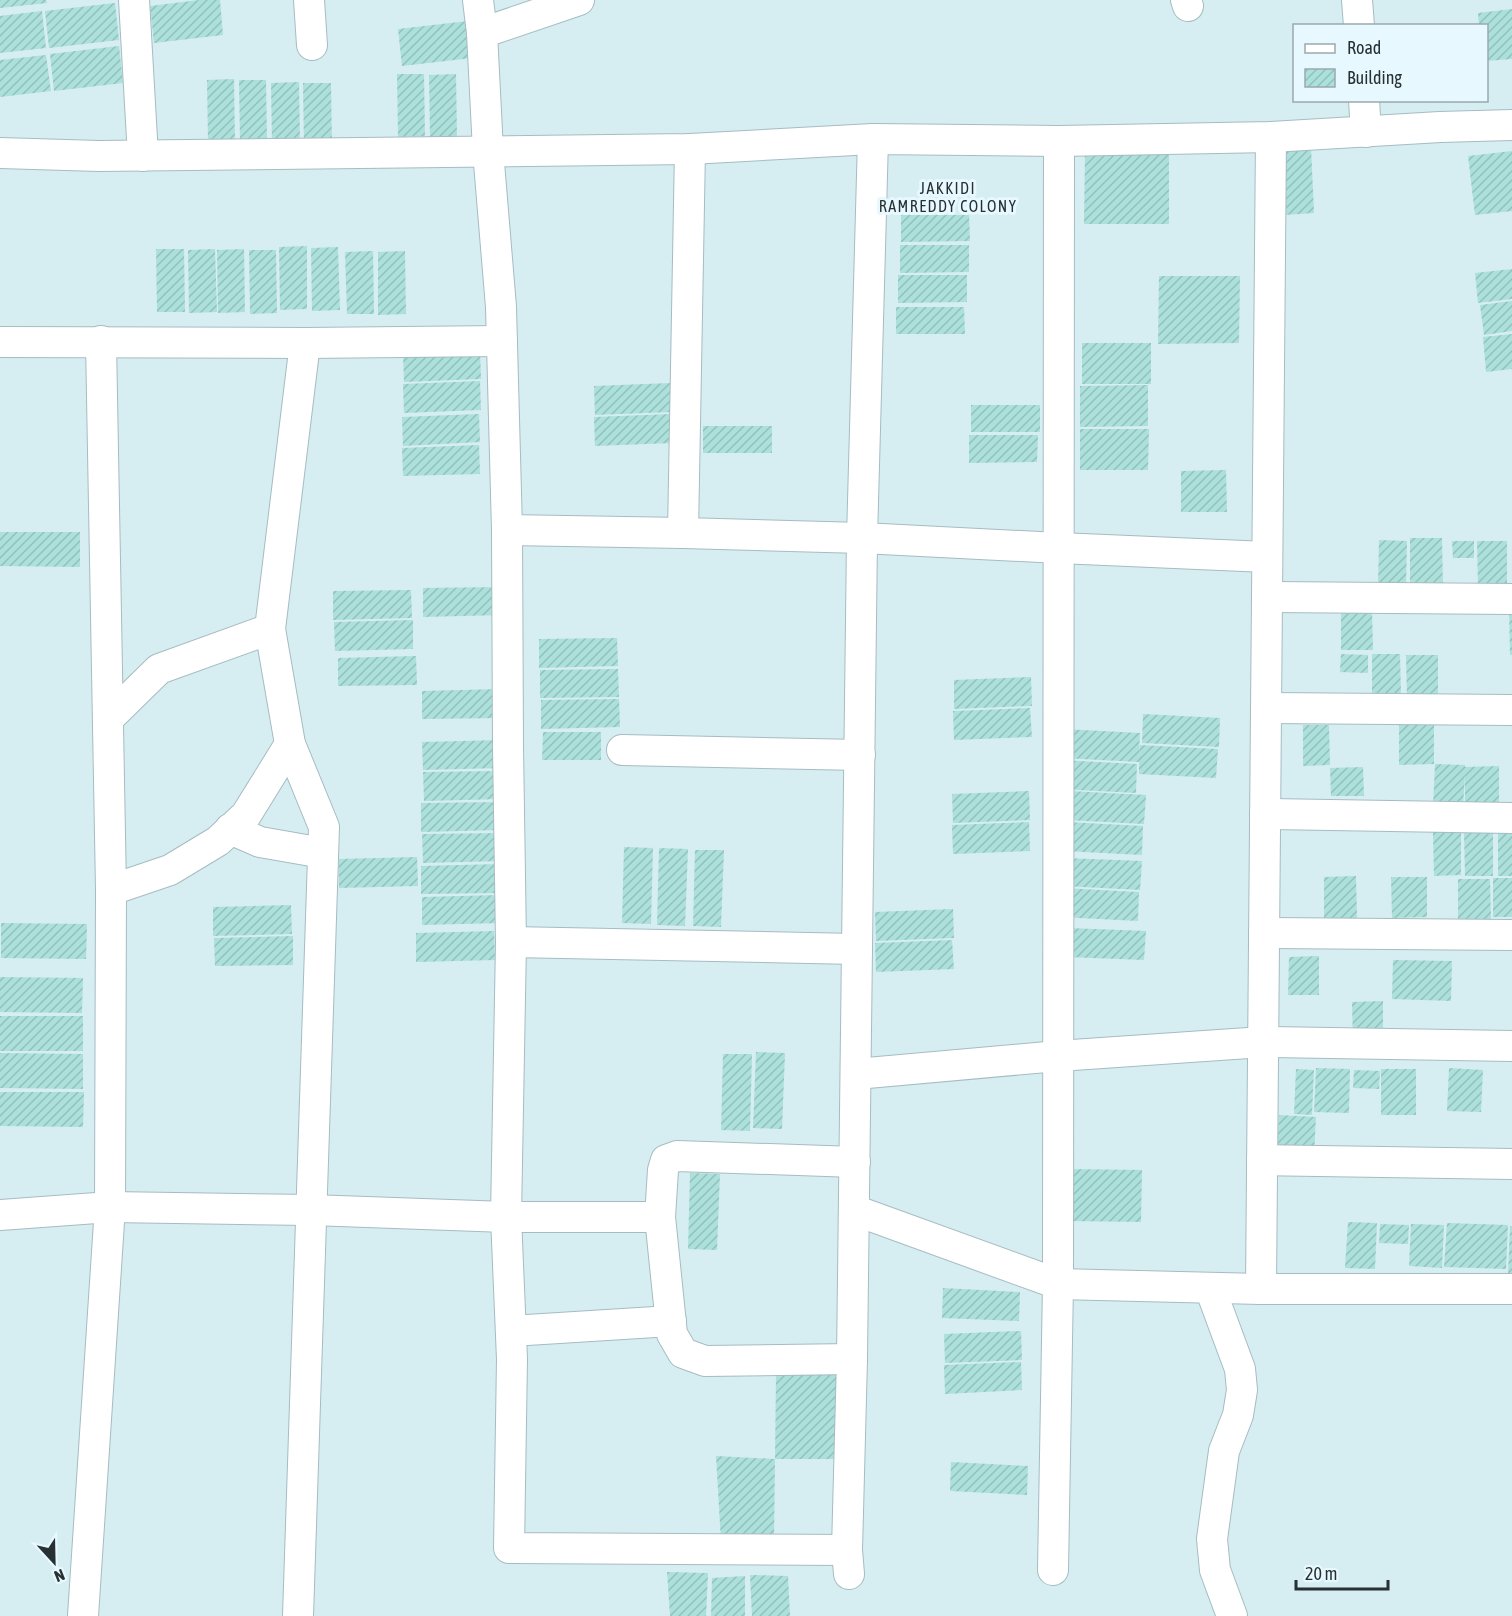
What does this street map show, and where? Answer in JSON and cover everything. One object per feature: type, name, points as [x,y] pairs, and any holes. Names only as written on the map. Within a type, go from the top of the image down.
[{"type":"street","points":[[134,0],[143,156]]},
{"type":"street","points":[[309,0],[312,45]]},
{"type":"street","points":[[478,0],[501,307],[507,530],[511,942],[506,1217],[512,1359],[509,1548],[848,1562],[862,538],[873,139]]},
{"type":"street","points":[[482,33],[579,0]]},
{"type":"street","points":[[1357,0],[1359,24]]},
{"type":"street","points":[[1364,102],[1366,132]]},
{"type":"street","points":[[0,153],[143,156],[690,149],[873,139],[1059,141],[1271,137],[1512,124]]},
{"type":"street","points":[[1261,1289],[1271,137]]},
{"type":"street","points":[[1053,1570],[1058,1284],[1059,141]]},
{"type":"street","points":[[683,533],[690,149]]},
{"type":"street","points":[[83,1616],[110,1207],[111,890],[102,341]]},
{"type":"street","points":[[0,342],[502,341]]},
{"type":"street","points":[[298,1616],[324,827],[290,744],[270,629],[305,343]]},
{"type":"street","points":[[507,530],[862,538],[1267,557]]},
{"type":"street","points":[[1267,597],[1512,598]]},
{"type":"street","points":[[108,719],[159,669],[270,629]]},
{"type":"street","points":[[1266,708],[1512,710]]},
{"type":"street","points":[[111,890],[170,870],[218,841],[246,814],[290,744]]},
{"type":"street","points":[[622,750],[860,755]]},
{"type":"street","points":[[1265,814],[1512,818]]},
{"type":"street","points":[[230,829],[260,842],[323,853]]},
{"type":"street","points":[[1264,933],[1512,935]]},
{"type":"street","points":[[511,942],[857,949]]},
{"type":"street","points":[[856,1074],[1058,1056],[1263,1042],[1512,1046]]},
{"type":"street","points":[[852,1359],[705,1361],[683,1353],[672,1334],[660,1217],[663,1170],[666,1160],[677,1156],[855,1162]]},
{"type":"street","points":[[1262,1160],[1512,1164]]},
{"type":"street","points":[[0,1215],[110,1207],[311,1210],[506,1217],[660,1217]]},
{"type":"street","points":[[854,1210],[1058,1284],[1261,1289],[1512,1289]]},
{"type":"street","points":[[1210,1288],[1240,1369],[1242,1390],[1238,1415],[1224,1451],[1212,1539],[1215,1570],[1232,1616]]},
{"type":"street","points":[[511,1331],[670,1321]]},
{"type":"building","points":[[0,0],[46,0],[47,3],[0,8]]},
{"type":"building","points":[[220,0],[223,35],[154,43],[150,6]]},
{"type":"building","points":[[115,3],[119,40],[49,48],[45,11]]},
{"type":"building","points":[[1512,9],[1512,59],[1488,61],[1488,24],[1479,24],[1478,13]]},
{"type":"building","points":[[42,11],[46,48],[0,53],[0,16]]},
{"type":"building","points":[[468,21],[472,58],[402,66],[398,29]]},
{"type":"building","points":[[119,46],[123,83],[54,91],[50,54]]},
{"type":"building","points":[[46,55],[51,91],[0,97],[0,60]]},
{"type":"building","points":[[397,74],[424,74],[425,136],[398,137]]},
{"type":"building","points":[[456,74],[457,137],[430,138],[429,75]]},
{"type":"building","points":[[234,79],[235,142],[208,143],[207,80]]},
{"type":"building","points":[[239,80],[266,80],[267,142],[240,143]]},
{"type":"building","points":[[299,82],[300,145],[272,146],[271,83]]},
{"type":"building","points":[[303,83],[331,83],[332,146],[304,147]]},
{"type":"building","points":[[1311,147],[1314,213],[1284,215],[1281,149]]},
{"type":"building","points":[[1512,151],[1512,211],[1475,215],[1468,156]]},
{"type":"building","points":[[1085,154],[1169,155],[1169,224],[1084,224]]},
{"type":"building","points":[[901,215],[969,215],[970,241],[901,242]]},
{"type":"building","points":[[900,245],[969,245],[969,272],[900,273]]},
{"type":"building","points":[[307,246],[307,309],[280,310],[279,247]]},
{"type":"building","points":[[338,247],[340,310],[312,311],[311,248]]},
{"type":"building","points":[[156,249],[184,249],[185,312],[157,312]]},
{"type":"building","points":[[215,249],[217,312],[189,313],[188,250]]},
{"type":"building","points":[[244,249],[245,312],[218,313],[217,250]]},
{"type":"building","points":[[249,250],[276,250],[277,313],[250,314]]},
{"type":"building","points":[[373,251],[374,314],[347,314],[345,252]]},
{"type":"building","points":[[405,251],[406,314],[378,315],[378,252]]},
{"type":"building","points":[[1512,269],[1512,299],[1478,303],[1475,273]]},
{"type":"building","points":[[898,275],[967,275],[967,302],[898,303]]},
{"type":"building","points":[[1159,276],[1240,276],[1239,343],[1158,344]]},
{"type":"building","points":[[1512,301],[1512,331],[1484,335],[1480,305]]},
{"type":"building","points":[[896,307],[964,307],[965,334],[896,334]]},
{"type":"building","points":[[1512,334],[1512,369],[1486,372],[1483,337]]},
{"type":"building","points":[[1082,343],[1151,343],[1151,384],[1082,384]]},
{"type":"building","points":[[480,350],[481,379],[404,382],[403,354]]},
{"type":"building","points":[[480,381],[481,410],[404,413],[403,384]]},
{"type":"building","points":[[671,383],[672,412],[595,415],[594,386]]},
{"type":"building","points":[[1148,385],[1148,426],[1080,427],[1080,386]]},
{"type":"building","points":[[971,405],[1040,405],[1040,432],[971,432]]},
{"type":"building","points":[[479,414],[480,442],[403,446],[402,417]]},
{"type":"building","points":[[671,414],[672,443],[595,446],[594,417]]},
{"type":"building","points":[[703,426],[772,426],[772,453],[703,453]]},
{"type":"building","points":[[1080,429],[1149,429],[1148,470],[1080,470]]},
{"type":"building","points":[[969,435],[1038,435],[1037,462],[969,463]]},
{"type":"building","points":[[479,445],[480,474],[403,476],[402,448]]},
{"type":"building","points":[[1226,470],[1227,512],[1181,512],[1181,471]]},
{"type":"building","points":[[0,532],[80,532],[80,567],[0,566]]},
{"type":"building","points":[[1410,538],[1442,538],[1443,589],[1410,590]]},
{"type":"building","points":[[1379,540],[1407,541],[1406,587],[1378,586]]},
{"type":"building","points":[[1452,541],[1474,541],[1474,558],[1453,558]]},
{"type":"building","points":[[1477,541],[1507,541],[1507,588],[1478,588]]},
{"type":"building","points":[[501,587],[502,615],[423,617],[423,588]]},
{"type":"building","points":[[411,590],[412,618],[333,620],[333,591]]},
{"type":"building","points":[[1509,608],[1512,608],[1512,655],[1510,655]]},
{"type":"building","points":[[1341,611],[1372,611],[1373,650],[1341,650]]},
{"type":"building","points":[[413,620],[413,649],[335,651],[334,622]]},
{"type":"building","points":[[617,638],[618,666],[539,668],[539,639]]},
{"type":"building","points":[[1341,654],[1368,655],[1368,673],[1340,672]]},
{"type":"building","points":[[1372,654],[1400,654],[1401,697],[1372,697]]},
{"type":"building","points":[[1406,655],[1438,655],[1438,699],[1407,699]]},
{"type":"building","points":[[416,656],[417,685],[338,686],[338,658]]},
{"type":"building","points":[[618,669],[619,697],[540,698],[540,670]]},
{"type":"building","points":[[1031,677],[1032,706],[954,709],[954,680]]},
{"type":"building","points":[[500,689],[501,718],[422,719],[422,691]]},
{"type":"building","points":[[619,699],[620,727],[541,729],[541,700]]},
{"type":"building","points":[[1030,708],[1032,737],[954,740],[953,711]]},
{"type":"building","points":[[1143,714],[1220,718],[1219,747],[1142,743]]},
{"type":"building","points":[[1399,718],[1434,718],[1434,764],[1399,765]]},
{"type":"building","points":[[1303,725],[1329,725],[1330,765],[1303,766]]},
{"type":"building","points":[[1063,729],[1140,733],[1139,753],[1140,745],[1218,749],[1216,778],[1139,774],[1139,762],[1062,758]]},
{"type":"building","points":[[543,732],[601,732],[601,760],[542,760]]},
{"type":"building","points":[[501,740],[501,768],[423,770],[422,742]]},
{"type":"building","points":[[1060,760],[1137,764],[1136,793],[1059,789]]},
{"type":"building","points":[[1435,764],[1465,765],[1465,767],[1499,766],[1499,812],[1465,812],[1465,774],[1463,808],[1433,807]]},
{"type":"building","points":[[1363,767],[1364,796],[1331,796],[1330,768]]},
{"type":"building","points":[[502,771],[502,799],[424,801],[423,772]]},
{"type":"building","points":[[1029,791],[1030,820],[953,823],[952,794]]},
{"type":"building","points":[[1069,791],[1146,795],[1144,824],[1067,820]]},
{"type":"building","points":[[499,802],[500,830],[421,832],[421,803]]},
{"type":"building","points":[[1029,822],[1030,851],[953,854],[952,825]]},
{"type":"building","points":[[1066,822],[1143,826],[1142,855],[1064,851]]},
{"type":"building","points":[[1493,831],[1493,876],[1465,876],[1464,832]]},
{"type":"building","points":[[1433,832],[1461,832],[1461,875],[1434,876]]},
{"type":"building","points":[[501,833],[501,861],[423,863],[422,834]]},
{"type":"building","points":[[1498,833],[1512,833],[1512,876],[1498,876]]},
{"type":"building","points":[[624,847],[653,848],[651,924],[622,923]]},
{"type":"building","points":[[659,848],[688,849],[685,926],[657,925]]},
{"type":"building","points":[[695,850],[724,850],[721,927],[693,926]]},
{"type":"building","points":[[417,857],[418,886],[339,888],[339,859]]},
{"type":"building","points":[[1065,858],[1142,861],[1140,890],[1063,886]]},
{"type":"building","points":[[499,864],[500,893],[421,894],[421,866]]},
{"type":"building","points":[[1356,876],[1357,919],[1324,920],[1324,877]]},
{"type":"building","points":[[1391,877],[1427,877],[1427,917],[1392,918]]},
{"type":"building","points":[[1493,878],[1512,878],[1512,917],[1493,917]]},
{"type":"building","points":[[1458,879],[1490,879],[1491,919],[1458,919]]},
{"type":"building","points":[[1062,888],[1139,892],[1138,921],[1060,917]]},
{"type":"building","points":[[500,895],[501,923],[422,925],[422,897]]},
{"type":"building","points":[[291,905],[292,934],[213,936],[213,907]]},
{"type":"building","points":[[953,909],[954,938],[876,941],[875,912]]},
{"type":"building","points":[[1,923],[87,924],[86,959],[1,958]]},
{"type":"building","points":[[1068,928],[1146,931],[1144,960],[1067,957]]},
{"type":"building","points":[[494,931],[495,960],[416,962],[416,933]]},
{"type":"building","points":[[293,936],[293,965],[215,966],[214,938]]},
{"type":"building","points":[[952,940],[954,969],[876,972],[875,943]]},
{"type":"building","points":[[1319,956],[1319,995],[1288,995],[1289,957]]},
{"type":"building","points":[[1393,960],[1452,961],[1451,1001],[1392,999]]},
{"type":"building","points":[[0,977],[83,978],[82,1013],[0,1012]]},
{"type":"building","points":[[1383,1001],[1383,1043],[1353,1043],[1352,1002]]},
{"type":"building","points":[[0,1016],[83,1016],[83,1051],[0,1051]]},
{"type":"building","points":[[756,1052],[785,1053],[782,1129],[753,1128]]},
{"type":"building","points":[[0,1053],[83,1054],[83,1089],[0,1088]]},
{"type":"building","points":[[723,1054],[752,1054],[750,1131],[721,1130]]},
{"type":"building","points":[[1316,1068],[1350,1069],[1349,1113],[1314,1112]]},
{"type":"building","points":[[1449,1068],[1483,1070],[1481,1112],[1447,1111]]},
{"type":"building","points":[[1296,1069],[1314,1070],[1312,1115],[1294,1114]]},
{"type":"building","points":[[1381,1069],[1416,1069],[1416,1115],[1381,1115]]},
{"type":"building","points":[[1354,1070],[1380,1071],[1379,1089],[1353,1088]]},
{"type":"building","points":[[0,1092],[84,1092],[83,1127],[0,1126]]},
{"type":"building","points":[[1279,1115],[1316,1117],[1314,1155],[1277,1153]]},
{"type":"building","points":[[1069,1169],[1142,1170],[1141,1222],[1069,1221]]},
{"type":"building","points":[[690,1173],[720,1174],[717,1250],[688,1249]]},
{"type":"building","points":[[1348,1222],[1377,1223],[1375,1269],[1345,1268]]},
{"type":"building","points":[[1447,1223],[1508,1225],[1506,1269],[1444,1267]]},
{"type":"building","points":[[1380,1224],[1409,1225],[1408,1244],[1379,1243]]},
{"type":"building","points":[[1411,1224],[1444,1225],[1442,1268],[1409,1266]]},
{"type":"building","points":[[1510,1226],[1512,1226],[1512,1274],[1508,1274]]},
{"type":"building","points":[[943,1288],[1020,1292],[1019,1321],[942,1318]]},
{"type":"building","points":[[1021,1331],[1022,1360],[945,1363],[944,1334]]},
{"type":"building","points":[[1021,1362],[1022,1390],[945,1394],[944,1365]]},
{"type":"building","points":[[839,1373],[838,1459],[775,1459],[776,1376]]},
{"type":"building","points":[[716,1456],[775,1459],[774,1540],[721,1541]]},
{"type":"building","points":[[951,1462],[1028,1466],[1027,1495],[950,1491]]},
{"type":"building","points":[[667,1572],[708,1573],[706,1616],[670,1616]]},
{"type":"building","points":[[750,1575],[788,1576],[790,1616],[752,1616]]},
{"type":"building","points":[[745,1576],[745,1616],[711,1616],[712,1578]]},
{"type":"district","name":"JAKKIDI RAMREDDY COLONY","points":[[948,197]]}]
